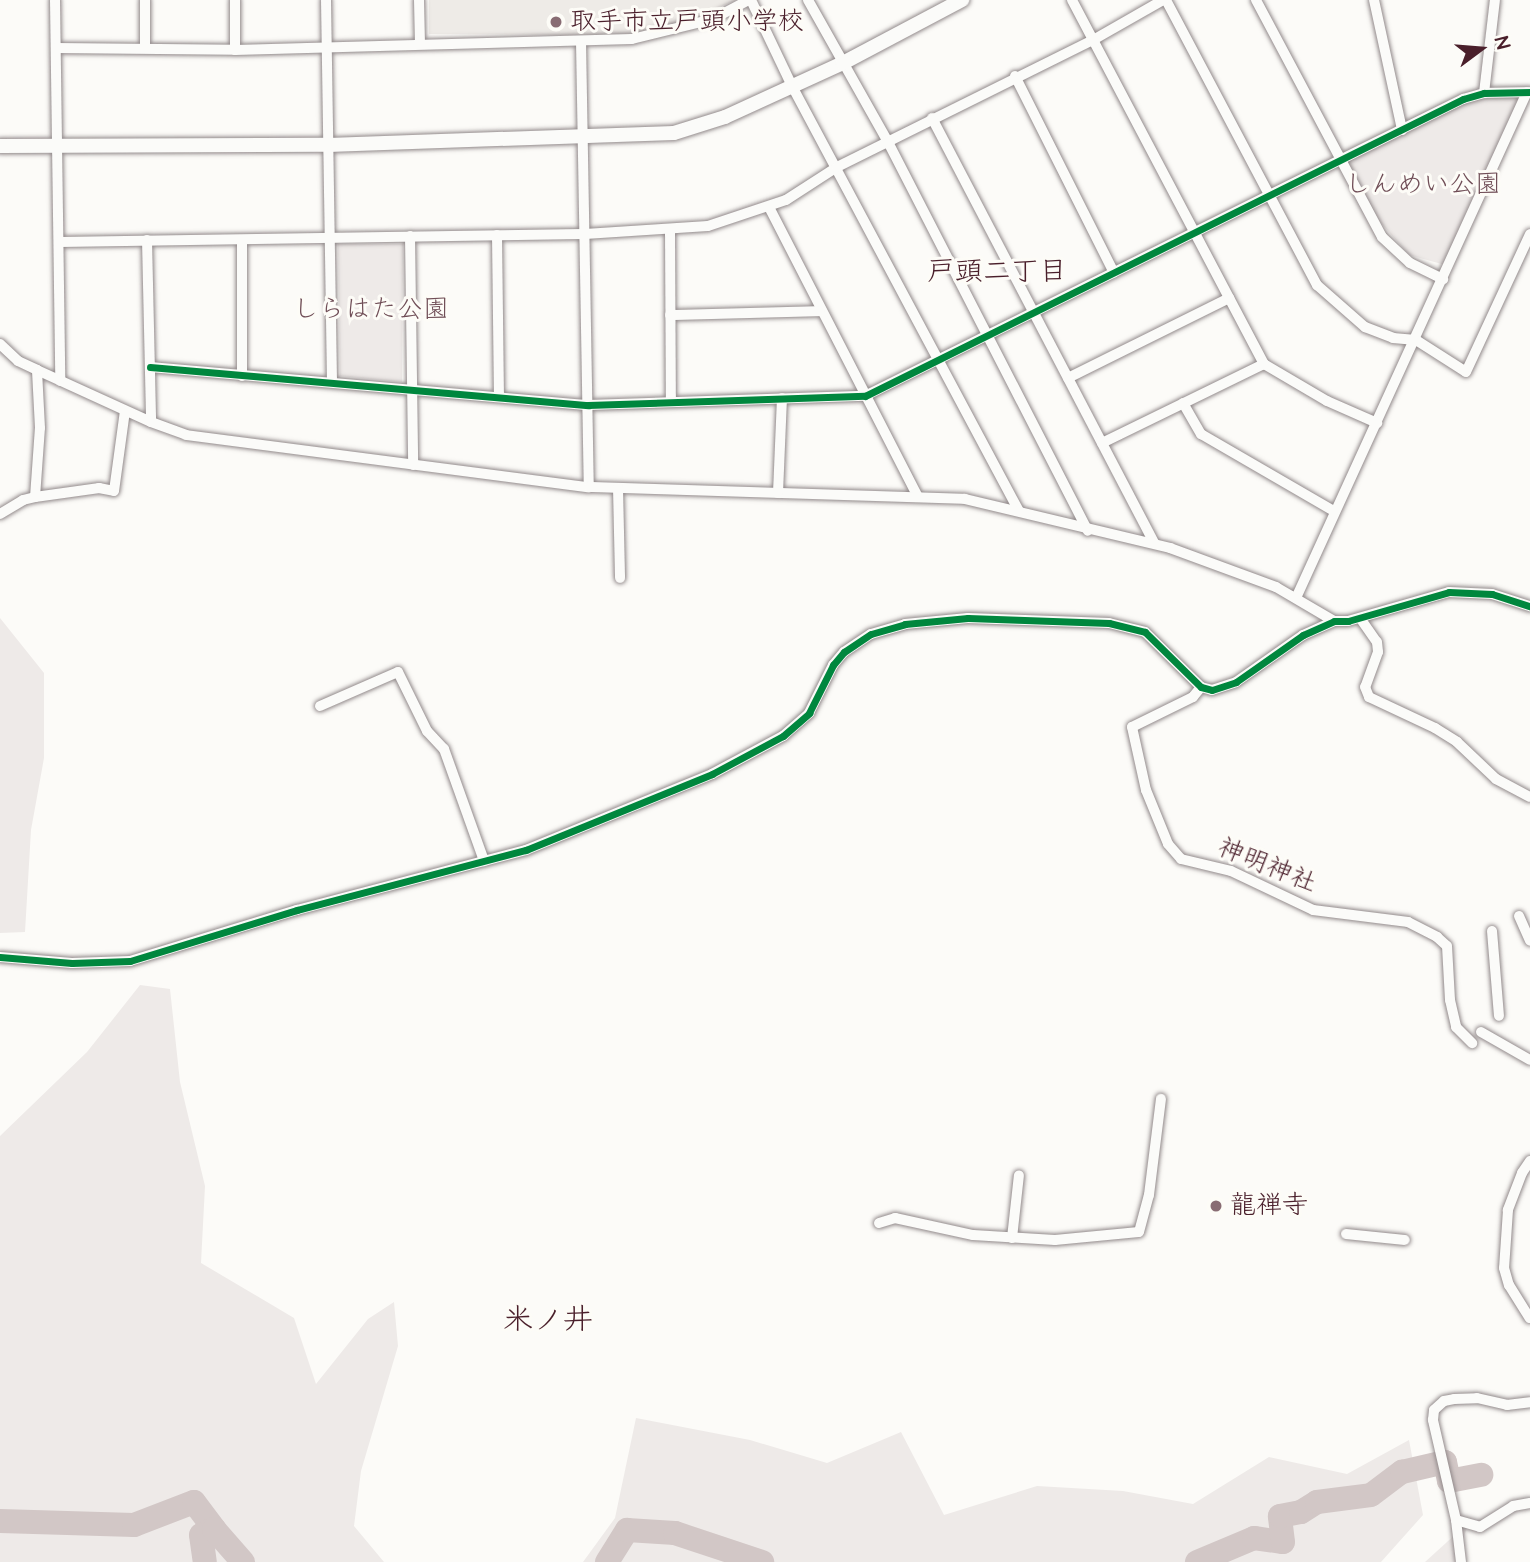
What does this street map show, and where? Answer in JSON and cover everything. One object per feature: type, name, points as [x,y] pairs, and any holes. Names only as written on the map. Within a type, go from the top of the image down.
[{"type":"street","points":[[55,0],[60,381]]},
{"type":"street","points":[[145,0],[145,48]]},
{"type":"street","points":[[235,0],[235,50]]},
{"type":"street","points":[[326,0],[332,383]]},
{"type":"street","points":[[419,0],[420,44]]},
{"type":"street","points":[[56,48],[235,50],[632,39],[667,33],[713,19],[749,0],[1019,511]]},
{"type":"street","points":[[808,0],[888,142],[1088,531]]},
{"type":"street","points":[[0,146],[328,145],[674,133],[725,117],[793,86],[962,0]]},
{"type":"street","points":[[1072,0],[1264,364],[1327,401],[1377,423]]},
{"type":"street","points":[[60,242],[585,234],[708,226],[786,200],[837,167],[1015,76],[1093,40],[1164,0],[1317,285],[1365,327],[1393,338],[1416,340],[1466,372],[1530,234]]},
{"type":"street","points":[[1255,0],[1382,237],[1410,263],[1443,279]]},
{"type":"street","points":[[1374,0],[1402,130]]},
{"type":"street","points":[[1484,93],[1495,0]]},
{"type":"street","points":[[581,41],[589,487]]},
{"type":"street","points":[[1015,76],[1114,273]]},
{"type":"street","points":[[150,367],[588,405],[865,396],[1340,163],[1462,99],[1484,93],[1528,92],[1296,598]]},
{"type":"street","points":[[932,118],[1154,543]]},
{"type":"street","points":[[769,207],[820,311],[918,497]]},
{"type":"street","points":[[670,230],[671,401]]},
{"type":"street","points":[[497,235],[499,397]]},
{"type":"street","points":[[410,236],[413,465]]},
{"type":"street","points":[[147,240],[151,422]]},
{"type":"street","points":[[242,241],[242,376]]},
{"type":"street","points":[[1068,378],[1229,298]]},
{"type":"street","points":[[670,315],[820,311]]},
{"type":"street","points":[[0,344],[18,361],[125,411],[151,422],[209,439],[589,487],[965,499],[1088,531],[1154,543],[1276,587],[1334,621]]},
{"type":"street","points":[[1102,443],[1264,364]]},
{"type":"street","points":[[35,497],[40,428],[37,370]]},
{"type":"street","points":[[778,493],[782,398]]},
{"type":"street","points":[[1183,403],[1201,434],[1334,511]]},
{"type":"street","points":[[0,514],[35,497],[99,488],[114,491],[125,411]]},
{"type":"street","points":[[618,488],[620,578]]},
{"type":"street","points":[[0,957],[72,963],[130,961],[298,910],[526,850],[737,762],[802,722],[819,697],[833,665],[844,652],[871,634],[905,624],[968,618],[1109,623],[1145,632],[1201,687],[1223,689],[1303,635],[1334,621],[1360,618],[1449,592],[1492,594],[1530,606]]},
{"type":"street","points":[[1360,618],[1377,642],[1377,652],[1365,687],[1369,697],[1435,728],[1457,742],[1496,779],[1530,797]]},
{"type":"street","points":[[320,706],[398,672],[427,731],[444,749],[484,861]]},
{"type":"street","name":"神明神社","points":[[1201,687],[1192,697],[1132,727],[1146,790],[1168,844],[1181,859],[1231,871],[1313,910],[1408,922],[1437,937],[1447,946],[1450,1000],[1456,1027],[1472,1043]]},
{"type":"street","points":[[1519,916],[1530,941]]},
{"type":"street","points":[[1492,931],[1499,1016]]},
{"type":"street","points":[[1481,1032],[1530,1059]]},
{"type":"street","points":[[879,1223],[895,1218],[973,1235],[1055,1240],[1139,1232],[1149,1195],[1161,1099]]},
{"type":"street","points":[[1530,1161],[1522,1173],[1508,1210],[1504,1268],[1509,1285],[1530,1318]]},
{"type":"street","points":[[1012,1238],[1019,1175]]},
{"type":"street","points":[[1346,1234],[1405,1240]]},
{"type":"street","points":[[1461,1562],[1456,1520],[1437,1446],[1434,1410],[1444,1401],[1454,1399],[1477,1398],[1507,1405],[1530,1402]]},
{"type":"street","points":[[1456,1520],[1479,1527],[1513,1506],[1530,1503]]},
{"type":"shaded area","name":"取手市立戸頭小学校","points":[[429,0],[737,0],[663,28],[626,34],[574,35],[429,34]]},
{"type":"green space","name":"しんめい公園","points":[[1527,92],[1449,266],[1409,255],[1381,223],[1340,163],[1463,99]]},
{"type":"green space","name":"しらはた公園","points":[[338,244],[403,244],[402,382],[340,376]]},
{"type":"green space","points":[[0,618],[44,673],[44,758],[31,830],[25,932],[0,933]]},
{"type":"green space","points":[[140,985],[170,989],[180,1082],[205,1186],[201,1263],[294,1318],[316,1384],[368,1319],[394,1302],[398,1346],[361,1471],[354,1526],[384,1562],[0,1562],[0,1136],[87,1052]]},
{"type":"green space","points":[[636,1418],[750,1440],[827,1463],[901,1432],[944,1515],[1037,1486],[1123,1491],[1193,1504],[1269,1457],[1347,1474],[1409,1440],[1423,1515],[1381,1562],[583,1562],[615,1518]]},
{"type":"green space","points":[[1469,1522],[1455,1562],[1425,1562]]},
{"type":"waterway","points":[[1197,1562],[1254,1538],[1283,1542],[1280,1516],[1301,1512],[1317,1502],[1371,1495],[1402,1472],[1445,1462],[1449,1481],[1481,1475]]},
{"type":"waterway","points":[[0,1521],[134,1525],[194,1502],[214,1529],[201,1535],[205,1562]]},
{"type":"waterway","points":[[214,1529],[243,1562]]},
{"type":"waterway","points":[[607,1562],[627,1530],[675,1533],[762,1562]]},
{"type":"cycle path","points":[[150,367],[588,405],[865,396],[1463,99],[1484,93],[1530,92]]},
{"type":"cycle path","points":[[0,957],[72,963],[130,961],[297,910],[526,850],[712,774],[783,736],[809,713],[833,665],[844,652],[871,634],[905,624],[968,618],[1109,623],[1145,632],[1201,687],[1212,690],[1236,682],[1303,635],[1334,621],[1348,621],[1449,592],[1492,594],[1530,606]]},
{"type":"place","name":"取手市立戸頭小学校","points":[[556,22]]},
{"type":"place","name":"龍禅寺","points":[[1216,1206]]},
{"type":"district","name":"戸頭二丁目","points":[[997,272]]},
{"type":"district","name":"米ノ井","points":[[548,1320]]}]
